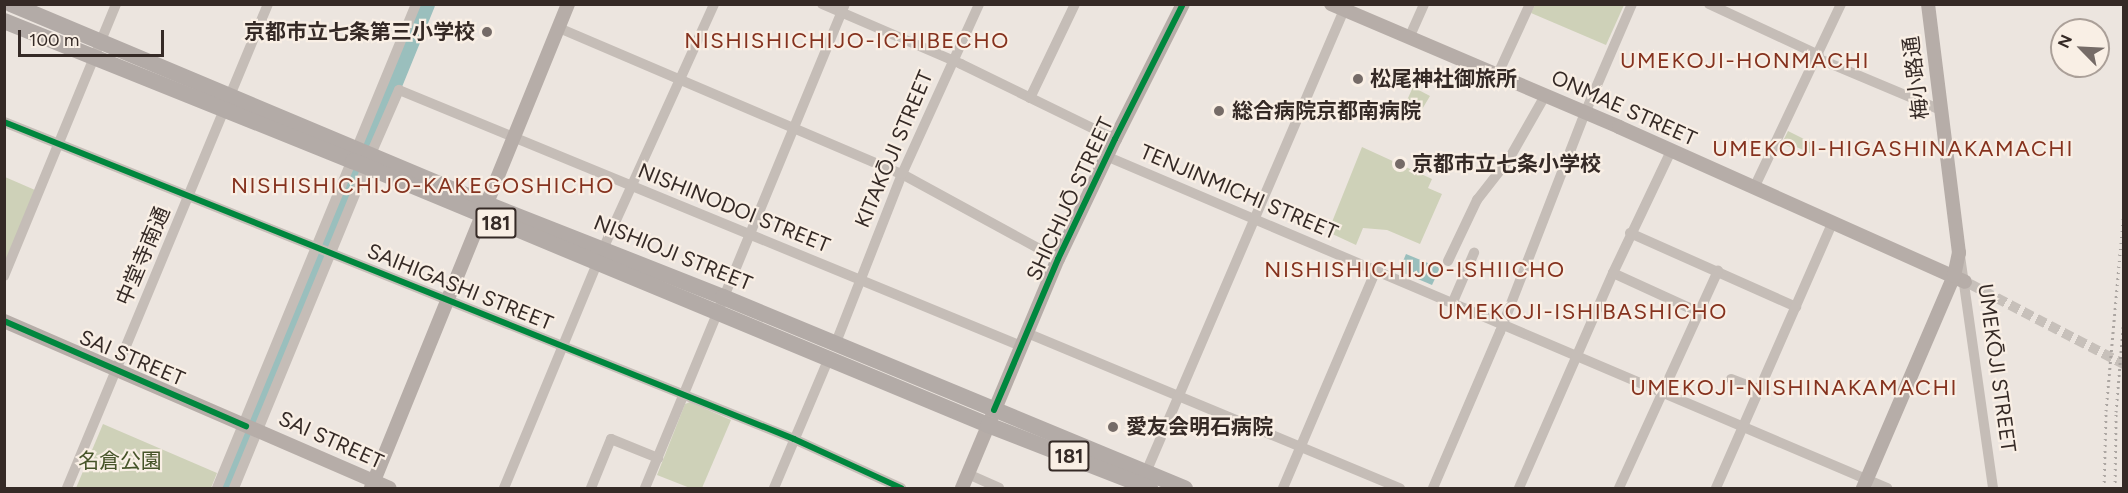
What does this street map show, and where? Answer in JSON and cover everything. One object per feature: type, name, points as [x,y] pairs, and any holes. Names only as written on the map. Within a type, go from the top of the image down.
[{"type":"main road","name":"NISHIOJI STREET","points":[[11,4],[97,49],[484,210],[832,351],[1144,484],[1185,489]]},
{"type":"main road","name":"NISHIOJI STREET","points":[[4,21],[97,49]]},
{"type":"street","points":[[4,276],[116,4]]},
{"type":"street","name":"中堂寺南通","points":[[67,489],[268,4]]},
{"type":"street","points":[[372,485],[568,4]]},
{"type":"street","points":[[504,489],[600,256],[714,4]]},
{"type":"street","name":"TENJINMICHI STREET","points":[[822,4],[843,9],[1115,139]]},
{"type":"street","name":"KITAKŌJI STREET","points":[[774,489],[902,174],[979,4]]},
{"type":"street","points":[[1030,98],[1075,4]]},
{"type":"street","name":"SHICHIJŌ STREET","points":[[962,489],[1058,259],[1106,156],[1183,4]]},
{"type":"street","points":[[1409,38],[1424,4]]},
{"type":"street","points":[[1497,76],[1530,4]]},
{"type":"street","points":[[1433,489],[1503,325],[1585,113],[1632,4]]},
{"type":"street","points":[[1709,4],[1818,56],[1941,110]]},
{"type":"street","points":[[1754,188],[1841,4]]},
{"type":"street","name":"梅小路通","points":[[1865,484],[1963,281],[1928,4]]},
{"type":"street","points":[[218,489],[251,428],[331,252],[414,5]]},
{"type":"street","points":[[1144,484],[1256,219],[1337,7]]},
{"type":"street","name":"ONMAE STREET","points":[[1337,7],[1585,113],[1963,281]]},
{"type":"street","points":[[645,489],[843,9]]},
{"type":"street","points":[[559,28],[902,174],[1058,259]]},
{"type":"street","name":"NISHINODOI STREET","points":[[362,158],[399,90],[1021,346]]},
{"type":"street","points":[[1448,261],[1477,200],[1509,159],[1545,96]]},
{"type":"street","name":"SAIHIGASHI STREET","points":[[4,122],[794,439],[901,489]]},
{"type":"street","points":[[1519,489],[1630,233],[1671,151]]},
{"type":"street","name":"TENJINMICHI STREET","points":[[1106,156],[1743,427],[1865,484],[1887,489]]},
{"type":"street","points":[[234,489],[251,428],[317,246],[362,158]]},
{"type":"street","points":[[1716,489],[1832,224]]},
{"type":"street","points":[[1630,233],[1796,307]]},
{"type":"street","points":[[1452,304],[1474,253]]},
{"type":"street","points":[[1618,489],[1718,271]]},
{"type":"street","points":[[1283,489],[1375,272]]},
{"type":"street","points":[[1613,273],[1698,312]]},
{"type":"street","name":"UMEKŌJI STREET","points":[[1963,281],[1993,489]]},
{"type":"street","name":"SAI STREET","points":[[4,321],[251,428],[372,485],[389,489]]},
{"type":"street","points":[[1027,333],[1400,489]]},
{"type":"street","points":[[1731,379],[1759,390]]},
{"type":"street","points":[[591,489],[611,439],[658,458]]},
{"type":"street","points":[[968,474],[999,489]]},
{"type":"green space","points":[[1535,5],[1624,5],[1606,45],[1531,13]]},
{"type":"green space","points":[[1413,87],[1430,96],[1418,116],[1403,109]]},
{"type":"green space","points":[[1788,131],[1814,144],[1810,153],[1782,143]]},
{"type":"green space","points":[[1362,147],[1432,179],[1428,188],[1442,194],[1420,244],[1387,230],[1363,228],[1356,245],[1328,232]]},
{"type":"green space","points":[[5,177],[35,190],[5,263]]},
{"type":"green space","points":[[690,402],[731,420],[702,488],[690,488],[657,475],[685,404]]},
{"type":"green space","name":"名倉公園","points":[[103,424],[217,473],[211,488],[76,488]]},
{"type":"water","points":[[1406,254],[1440,268],[1432,285],[1399,271]]},
{"type":"waterway","points":[[371,139],[426,4]]},
{"type":"waterway","points":[[227,488],[355,178]]},
{"type":"waterway","points":[[259,398],[261,407]]},
{"type":"tunnel","points":[[1970,284],[2124,364]]},
{"type":"railway","points":[[2104,488],[2106,411],[2124,208]]},
{"type":"railway","points":[[2115,488],[2116,412],[2124,316]]},
{"type":"cycle path","points":[[994,410],[1058,259],[1183,4]]},
{"type":"cycle path","points":[[4,122],[794,439],[901,488]]},
{"type":"cycle path","points":[[4,321],[246,426]]},
{"type":"place","name":"京都市立七条第三小学校","points":[[487,32]]},
{"type":"place","name":"松尾神社御旅所","points":[[1358,79]]},
{"type":"place","name":"総合病院京都南病院","points":[[1219,111]]},
{"type":"place","name":"京都市立七条小学校","points":[[1400,164]]},
{"type":"place","name":"愛友会明石病院","points":[[1113,427]]},
{"type":"district","name":"NISHISHICHIJO-ICHIBECHO","points":[[847,41]]},
{"type":"district","name":"UMEKOJI-HONMACHI","points":[[1745,61]]},
{"type":"district","name":"UMEKOJI-HIGASHINAKAMACHI","points":[[1893,149]]},
{"type":"district","name":"NISHISHICHIJO-KAKEGOSHICHO","points":[[423,186]]},
{"type":"district","name":"NISHISHICHIJO-ISHIICHO","points":[[1415,270]]},
{"type":"district","name":"UMEKOJI-ISHIBASHICHO","points":[[1583,312]]},
{"type":"district","name":"UMEKOJI-NISHINAKAMACHI","points":[[1794,388]]}]
